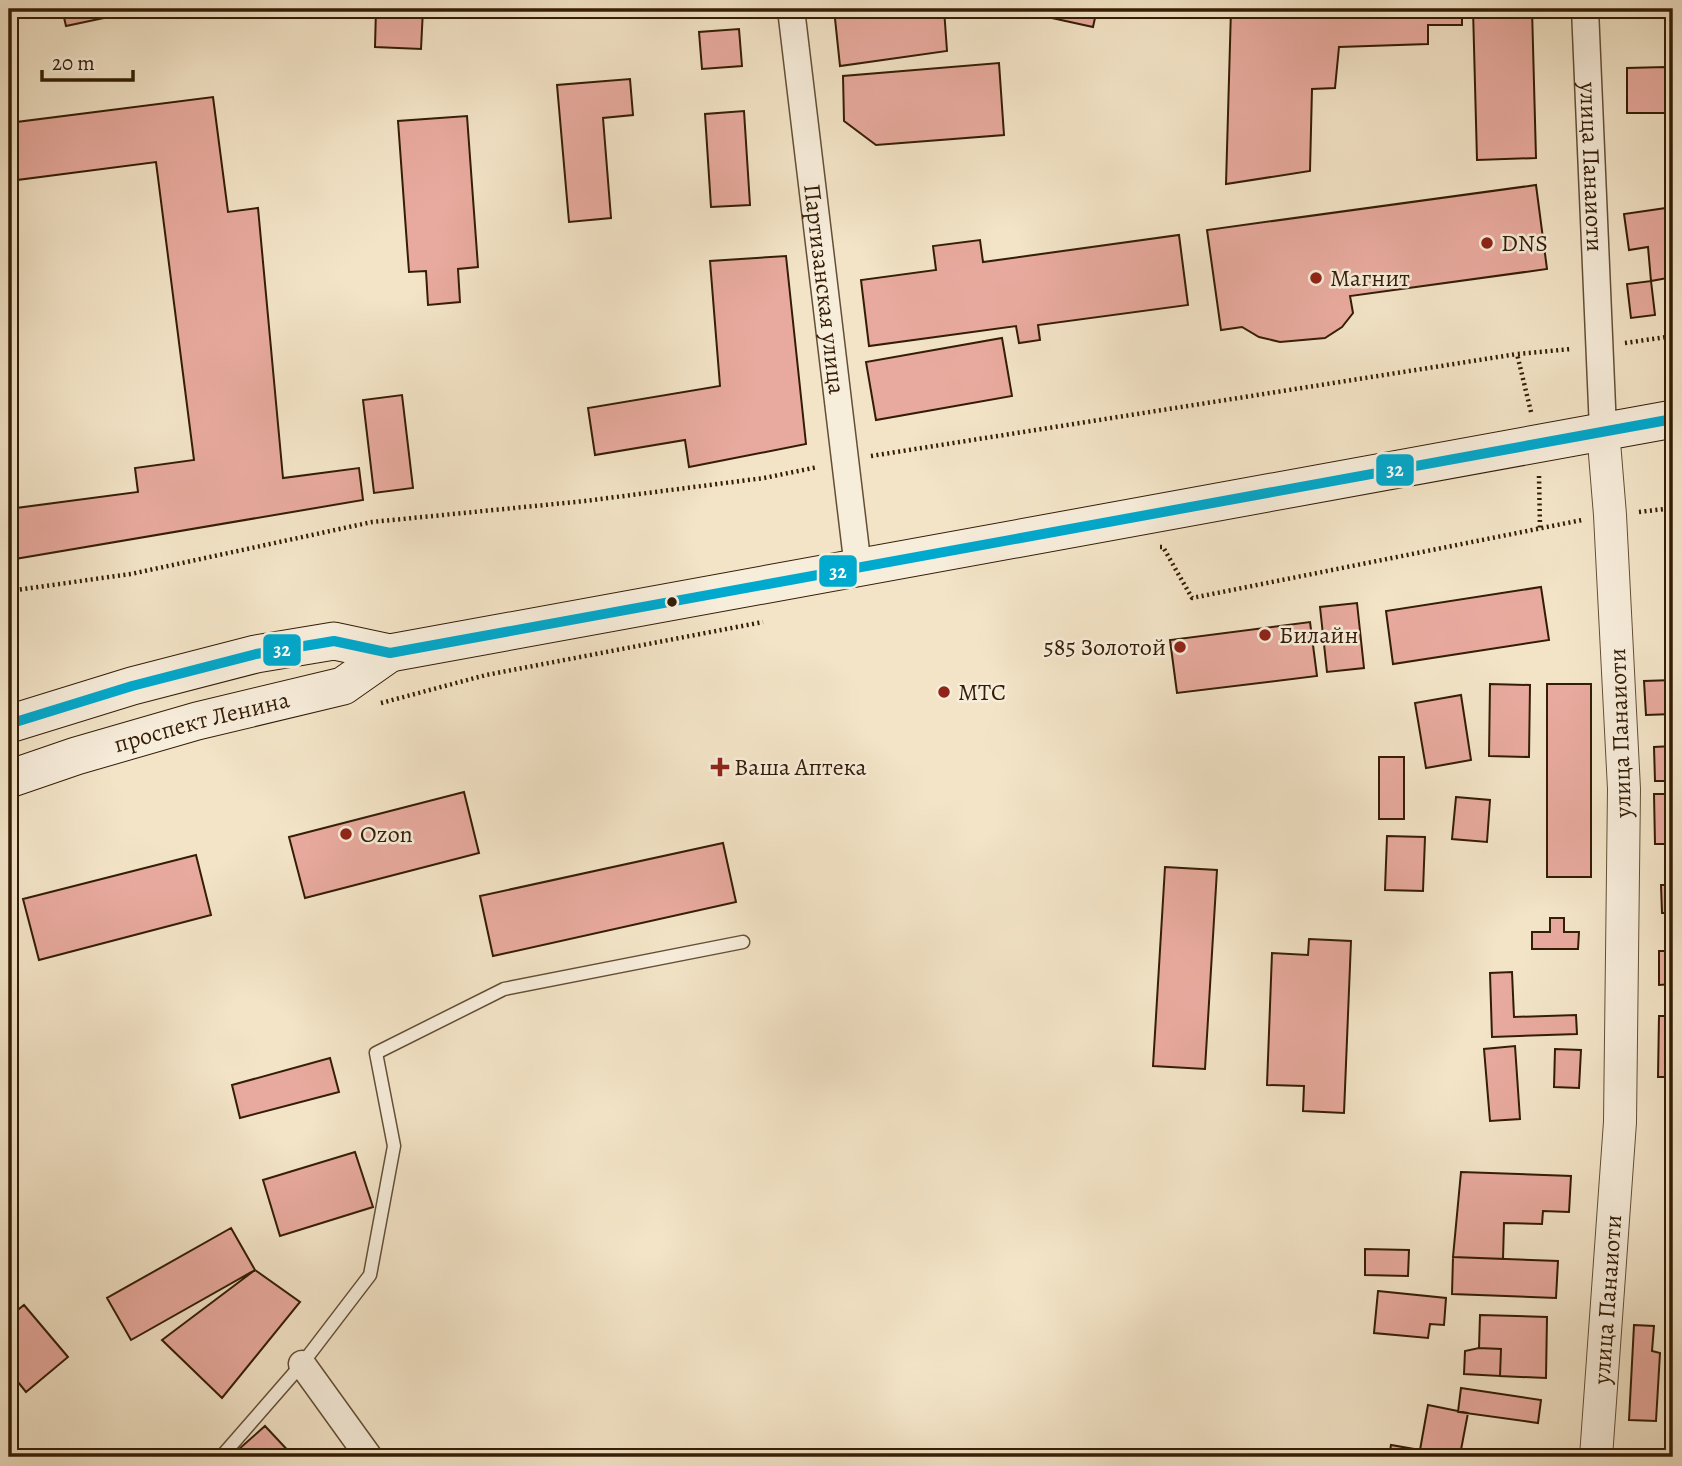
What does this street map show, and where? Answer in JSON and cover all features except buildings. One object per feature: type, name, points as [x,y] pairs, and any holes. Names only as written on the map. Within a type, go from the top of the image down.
[{"type":"main road","name":"проспект Ленина","points":[[9,779],[349,671],[390,653],[1673,419]]},
{"type":"main road","name":"проспект Ленина","points":[[9,724],[132,686],[243,657],[349,671]]},
{"type":"street","name":"Партизанская улица","points":[[791,9],[858,568]]},
{"type":"street","name":"улица Панаиоти","points":[[1585,9],[1603,430],[1624,789],[1620,1122],[1596,1457]]},
{"type":"street","points":[[302,1364],[369,1457]]},
{"type":"lane","points":[[220,1457],[302,1364],[370,1275],[394,1146],[376,1053],[504,989],[743,942]]},
{"type":"path","points":[[9,591],[131,574],[372,522],[764,478],[897,451],[1517,354],[1673,336]]},
{"type":"path","points":[[1517,354],[1539,442],[1540,528]]},
{"type":"path","points":[[1150,549],[1163,547],[1192,598],[1540,528],[1610,515],[1673,508]]},
{"type":"path","points":[[349,671],[486,675],[772,620]]},
{"type":"transit line","name":"32","points":[[9,724],[132,686],[256,654],[334,641],[390,653],[1673,419]]},
{"type":"place","name":"DNS","points":[[1487,243]]},
{"type":"place","name":"Магнит","points":[[1316,278]]},
{"type":"place","name":"Билайн","points":[[1265,635]]},
{"type":"place","name":"585 Золотой","points":[[1180,647]]},
{"type":"place","name":"МТС","points":[[944,692]]},
{"type":"place","name":"Ваша Аптека","points":[[720,767]]},
{"type":"place","name":"Ozon","points":[[346,834]]}]
